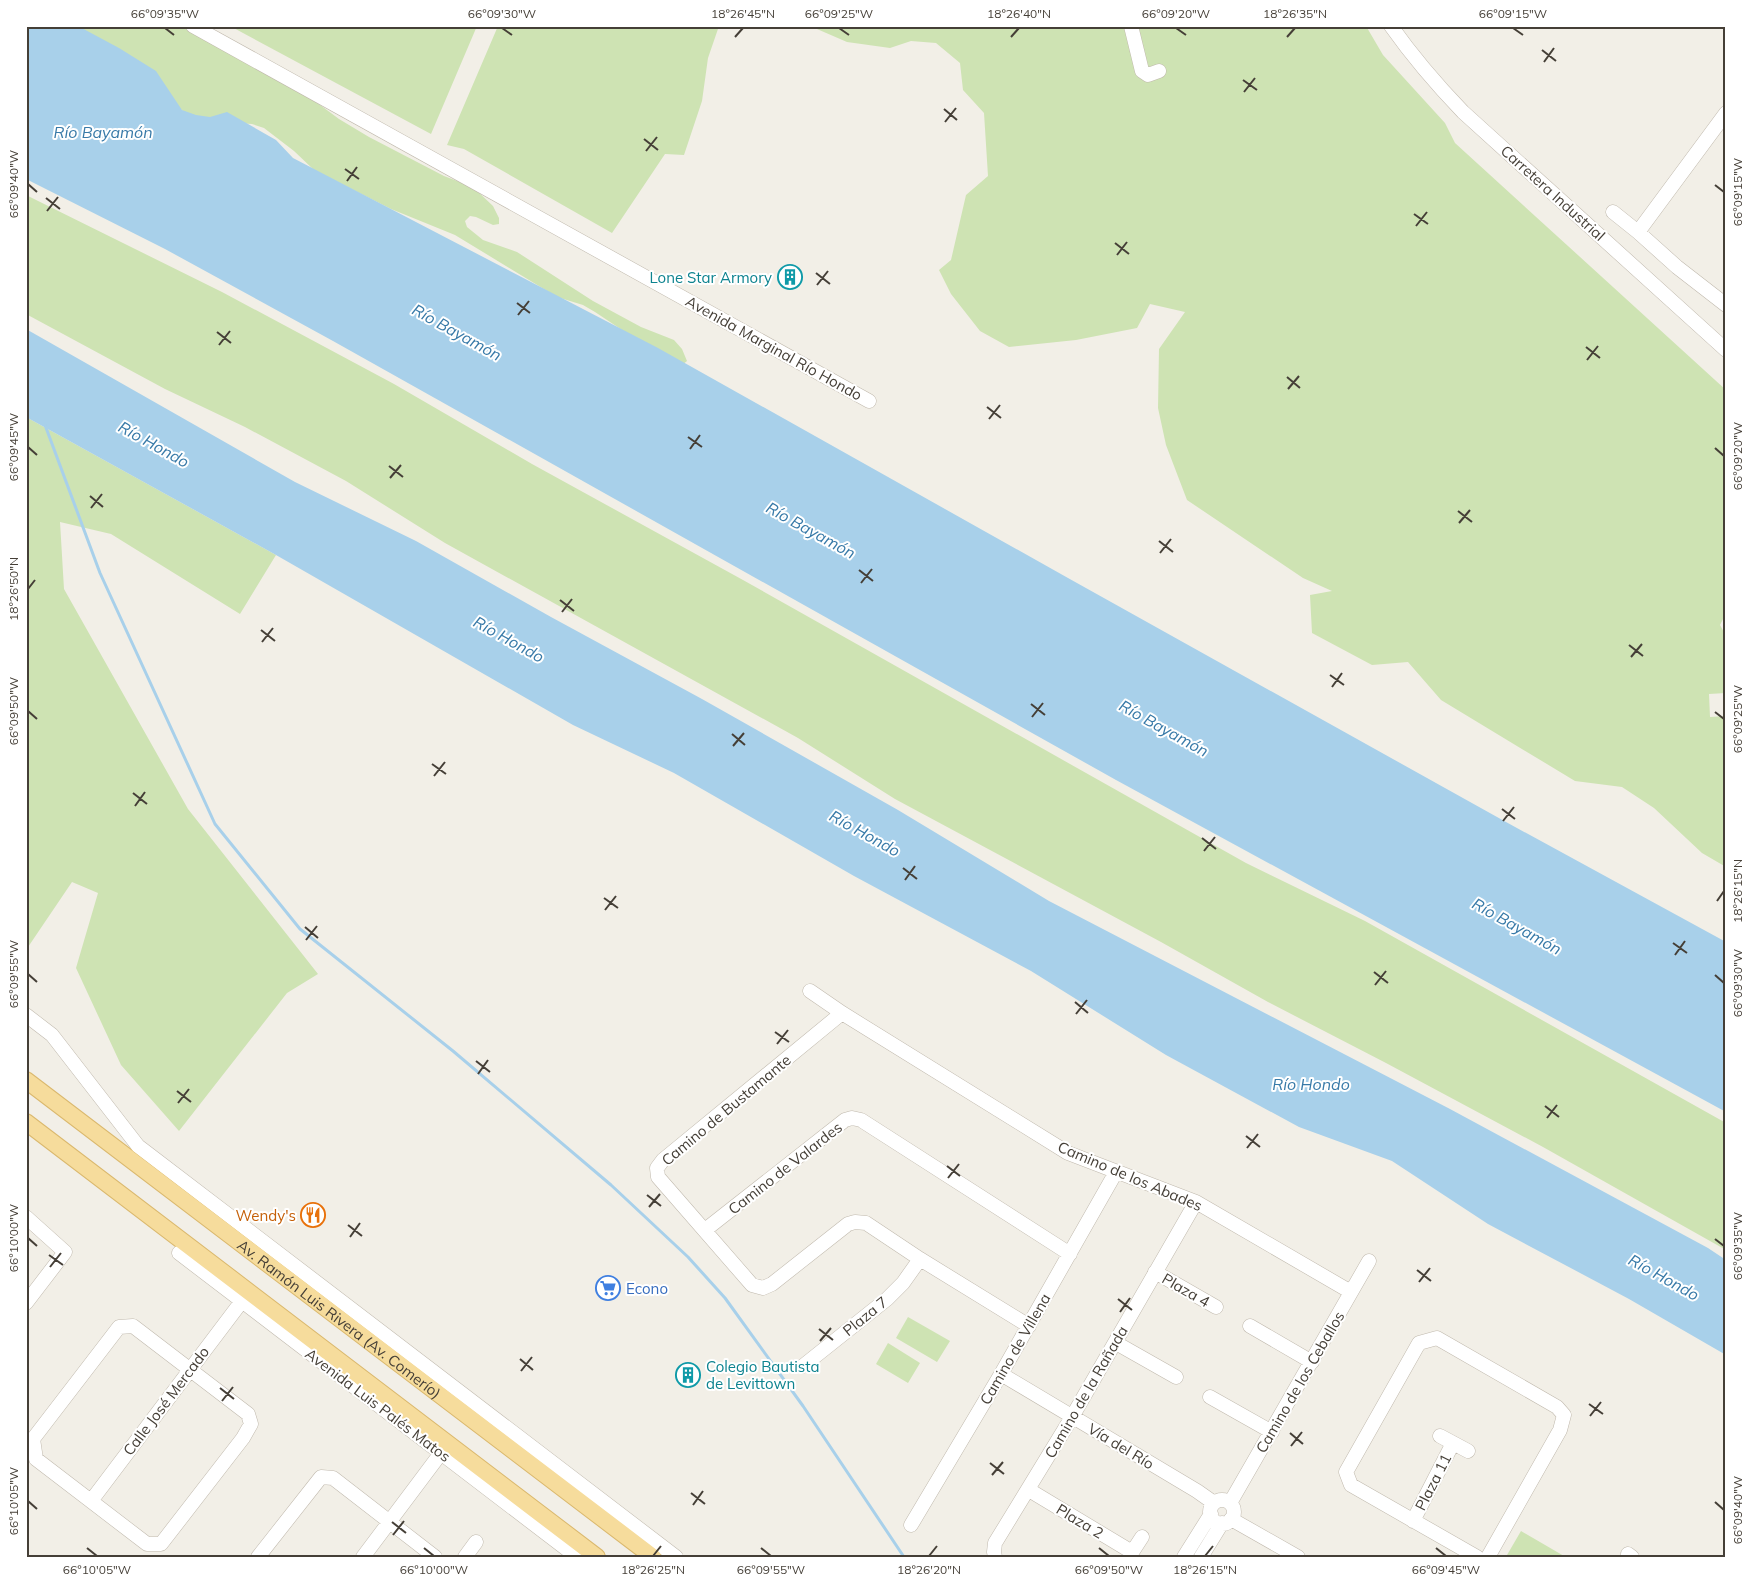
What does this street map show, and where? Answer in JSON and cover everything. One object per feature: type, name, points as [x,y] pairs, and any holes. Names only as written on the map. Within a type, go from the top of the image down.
[{"type":"main road","name":"Av. Ramón Luis Rivera (Av. Comerío)","points":[[26,1080],[653,1557]]},
{"type":"main road","points":[[26,1122],[598,1557]]},
{"type":"street","name":"Avenida Marginal Río Hondo","points":[[193,26],[869,401]]},
{"type":"street","points":[[1130,26],[1142,71],[1148,75],[1159,71]]},
{"type":"street","name":"Carretera Industrial","points":[[1391,26],[1408,50],[1463,112],[1726,350]]},
{"type":"street","points":[[1638,232],[1726,113]]},
{"type":"street","points":[[1613,212],[1677,268],[1726,305]]},
{"type":"street","name":"Camino de los Abades","points":[[810,992],[1068,1153],[1196,1202],[1351,1292]]},
{"type":"street","name":"Camino de Bustamante","points":[[842,1013],[663,1160],[657,1168],[658,1177],[752,1285],[762,1288],[772,1284],[848,1224],[855,1222],[866,1223],[1028,1326]]},
{"type":"street","points":[[26,1015],[52,1035],[138,1146],[676,1557]]},
{"type":"street","name":"Camino de Valardes","points":[[705,1230],[845,1120],[852,1118],[861,1120],[1070,1254]]},
{"type":"street","name":"Camino de Villena","points":[[911,1525],[1001,1374],[1116,1172]]},
{"type":"street","name":"Camino de la Rañada","points":[[995,1557],[995,1543],[1029,1490],[1116,1343],[1196,1202]]},
{"type":"street","points":[[26,1217],[65,1252],[26,1303]]},
{"type":"street","name":"Avenida Luis Palés Matos","points":[[179,1254],[577,1557]]},
{"type":"street","name":"Plaza 7","points":[[804,1366],[887,1299],[903,1284],[920,1259]]},
{"type":"street","name":"Camino de los Ceballos","points":[[1230,1503],[1369,1262]]},
{"type":"street","name":"Plaza 4","points":[[1155,1272],[1216,1307]]},
{"type":"street","name":"Calle José Mercado","points":[[91,1501],[242,1301]]},
{"type":"street","points":[[133,1326],[190,1370],[248,1414],[251,1424],[243,1438],[161,1544],[147,1544],[36,1459],[33,1439],[119,1327],[133,1326]]},
{"type":"street","points":[[1250,1326],[1312,1362]]},
{"type":"street","points":[[1477,1557],[1351,1485],[1346,1472],[1419,1343],[1437,1338],[1557,1407],[1564,1416],[1560,1430],[1488,1557]]},
{"type":"street","points":[[1116,1343],[1176,1377]]},
{"type":"street","name":"Vía del Río","points":[[1001,1374],[1072,1416],[1212,1508]]},
{"type":"street","points":[[1210,1397],[1272,1432]]},
{"type":"street","name":"Plaza 11","points":[[1440,1436],[1468,1451]]},
{"type":"street","name":"Plaza 11","points":[[1413,1521],[1453,1443]]},
{"type":"street","points":[[363,1557],[442,1453]]},
{"type":"street","points":[[258,1557],[321,1477],[333,1478],[435,1557]]},
{"type":"street","name":"Plaza 2","points":[[1029,1490],[1131,1554],[1142,1537]]},
{"type":"street","points":[[1184,1557],[1212,1508],[1219,1500],[1225,1500],[1230,1503],[1234,1511],[1200,1557]]},
{"type":"street","points":[[1212,1508],[1213,1519],[1217,1522],[1227,1521],[1298,1557]]},
{"type":"street","points":[[465,1557],[476,1542]]},
{"type":"green space","points":[[79,26],[187,26],[238,59],[308,96],[339,119],[369,137],[444,176],[473,187],[493,206],[499,218],[499,224],[493,225],[470,216],[465,221],[467,227],[483,240],[517,252],[593,301],[641,327],[674,340],[682,349],[687,361],[682,365],[583,305],[557,297],[455,235],[391,209],[314,170],[294,151],[264,128],[252,124],[194,120]]},
{"type":"green space","points":[[230,26],[477,26],[431,134]]},
{"type":"green space","points":[[498,26],[719,26],[708,58],[702,101],[684,155],[665,154],[612,233],[464,149],[447,145]]},
{"type":"green space","points":[[810,26],[1366,26],[1383,55],[1445,123],[1455,143],[1726,390],[1726,613],[1720,625],[1726,636],[1726,693],[1709,694],[1710,717],[1726,716],[1726,867],[1702,853],[1654,808],[1622,787],[1575,781],[1441,700],[1408,662],[1372,665],[1312,633],[1310,595],[1332,591],[1303,578],[1187,500],[1166,445],[1158,408],[1159,349],[1185,312],[1150,304],[1137,328],[1076,340],[1009,347],[980,331],[951,294],[939,270],[951,260],[966,195],[988,176],[984,113],[963,90],[960,63],[936,43],[911,41],[890,48],[847,42]]},
{"type":"green space","points":[[26,195],[222,292],[394,384],[532,464],[743,580],[1246,863],[1365,921],[1726,1123],[1726,1250],[1543,1147],[1268,1002],[1161,942],[895,799],[798,738],[445,543],[346,481],[245,427],[165,389],[26,314]]},
{"type":"green space","points":[[26,417],[276,555],[240,614],[111,534],[60,522],[64,589],[188,809],[318,974],[287,993],[179,1131],[121,1065],[76,968],[98,893],[72,882],[26,950]]},
{"type":"green space","points":[[908,1317],[950,1341],[937,1362],[896,1338]]},
{"type":"green space","points":[[888,1343],[920,1363],[908,1383],[876,1364]]},
{"type":"green space","points":[[1521,1531],[1564,1557],[1510,1557],[1507,1555]]},
{"type":"water","name":"Río Bayamón","points":[[26,26],[78,26],[119,48],[156,71],[182,110],[210,117],[227,112],[276,140],[293,158],[658,348],[1506,822],[1726,942],[1726,1112],[1116,780],[333,341],[165,249],[26,179]]},
{"type":"water","name":"Río Hondo","points":[[26,329],[295,482],[416,541],[702,699],[898,810],[1049,901],[1450,1109],[1708,1248],[1726,1260],[1726,1355],[1629,1299],[1488,1224],[1392,1161],[1299,1127],[1166,1055],[1031,971],[854,876],[674,773],[573,725],[276,555],[26,417]]},
{"type":"waterway","points":[[45,425],[100,573],[215,824],[300,929],[453,1051],[611,1185],[688,1257],[725,1298],[803,1406],[904,1557]]},
{"type":"place","name":"Lone Star Armory","points":[[790,277]]},
{"type":"place","name":"Wendy's","points":[[313,1215]]},
{"type":"place","name":"Econo","points":[[608,1288]]},
{"type":"place","name":"Colegio Bautista de Levittown","points":[[688,1375]]}]
